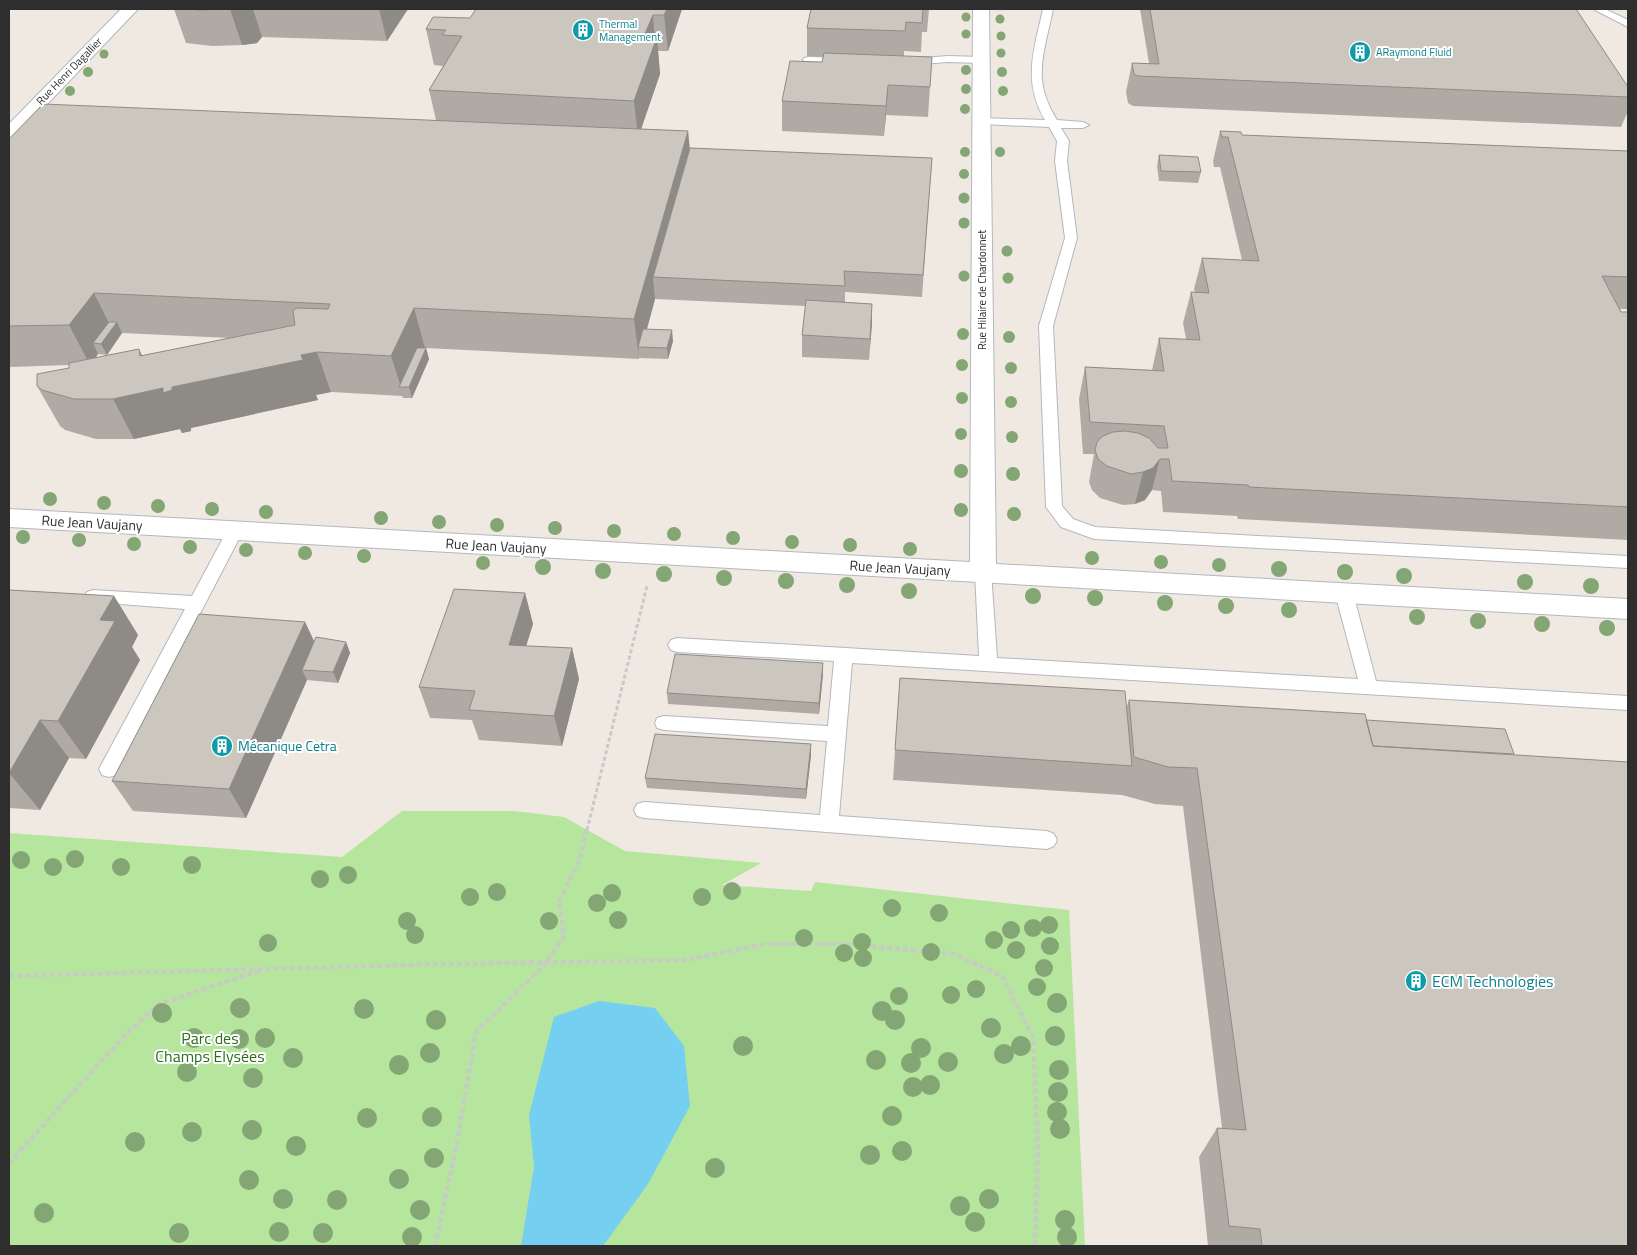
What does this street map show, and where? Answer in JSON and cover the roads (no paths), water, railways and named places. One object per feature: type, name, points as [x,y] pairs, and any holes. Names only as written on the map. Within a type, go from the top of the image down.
[{"type":"street","name":"Rue Henri Dagallier","points":[[9,134],[130,9]]},
{"type":"street","name":"Rue Hilaire de Chardonnet","points":[[981,9],[983,572]]},
{"type":"street","name":"Rue Jean Vaujany","points":[[10,521],[235,531],[1628,609]]},
{"type":"lane","points":[[1048,9],[1039,52],[1036,80],[1046,112],[1063,141],[1061,160],[1070,238],[1046,326],[1054,507],[1067,524],[1094,533],[1628,562]]},
{"type":"lane","points":[[1598,9],[1628,24]]},
{"type":"lane","points":[[896,62],[948,59],[981,60]]},
{"type":"lane","points":[[808,60],[857,61]]},
{"type":"lane","points":[[981,121],[1083,125]]},
{"type":"lane","points":[[109,769],[235,531]]},
{"type":"lane","points":[[983,572],[988,664]]},
{"type":"lane","points":[[1344,593],[1369,687]]},
{"type":"lane","points":[[78,595],[197,603]]},
{"type":"lane","points":[[677,645],[1628,703]]},
{"type":"lane","points":[[829,824],[844,655]]},
{"type":"lane","points":[[664,723],[837,734]]},
{"type":"lane","points":[[644,810],[1047,840]]},
{"type":"water","points":[[599,1001],[655,1008],[684,1046],[690,1106],[648,1184],[603,1246],[521,1246],[534,1167],[529,1115],[554,1017]]},
{"type":"place","name":"Thermal Management","points":[[583,30]]},
{"type":"place","name":"ARaymond Fluid","points":[[1360,52]]},
{"type":"place","name":"Mécanique Cetra","points":[[222,746]]},
{"type":"place","name":"ECM Technologies","points":[[1416,981]]},
{"type":"park label","name":"Parc des Champs Elysées","points":[[210,1047]]}]
